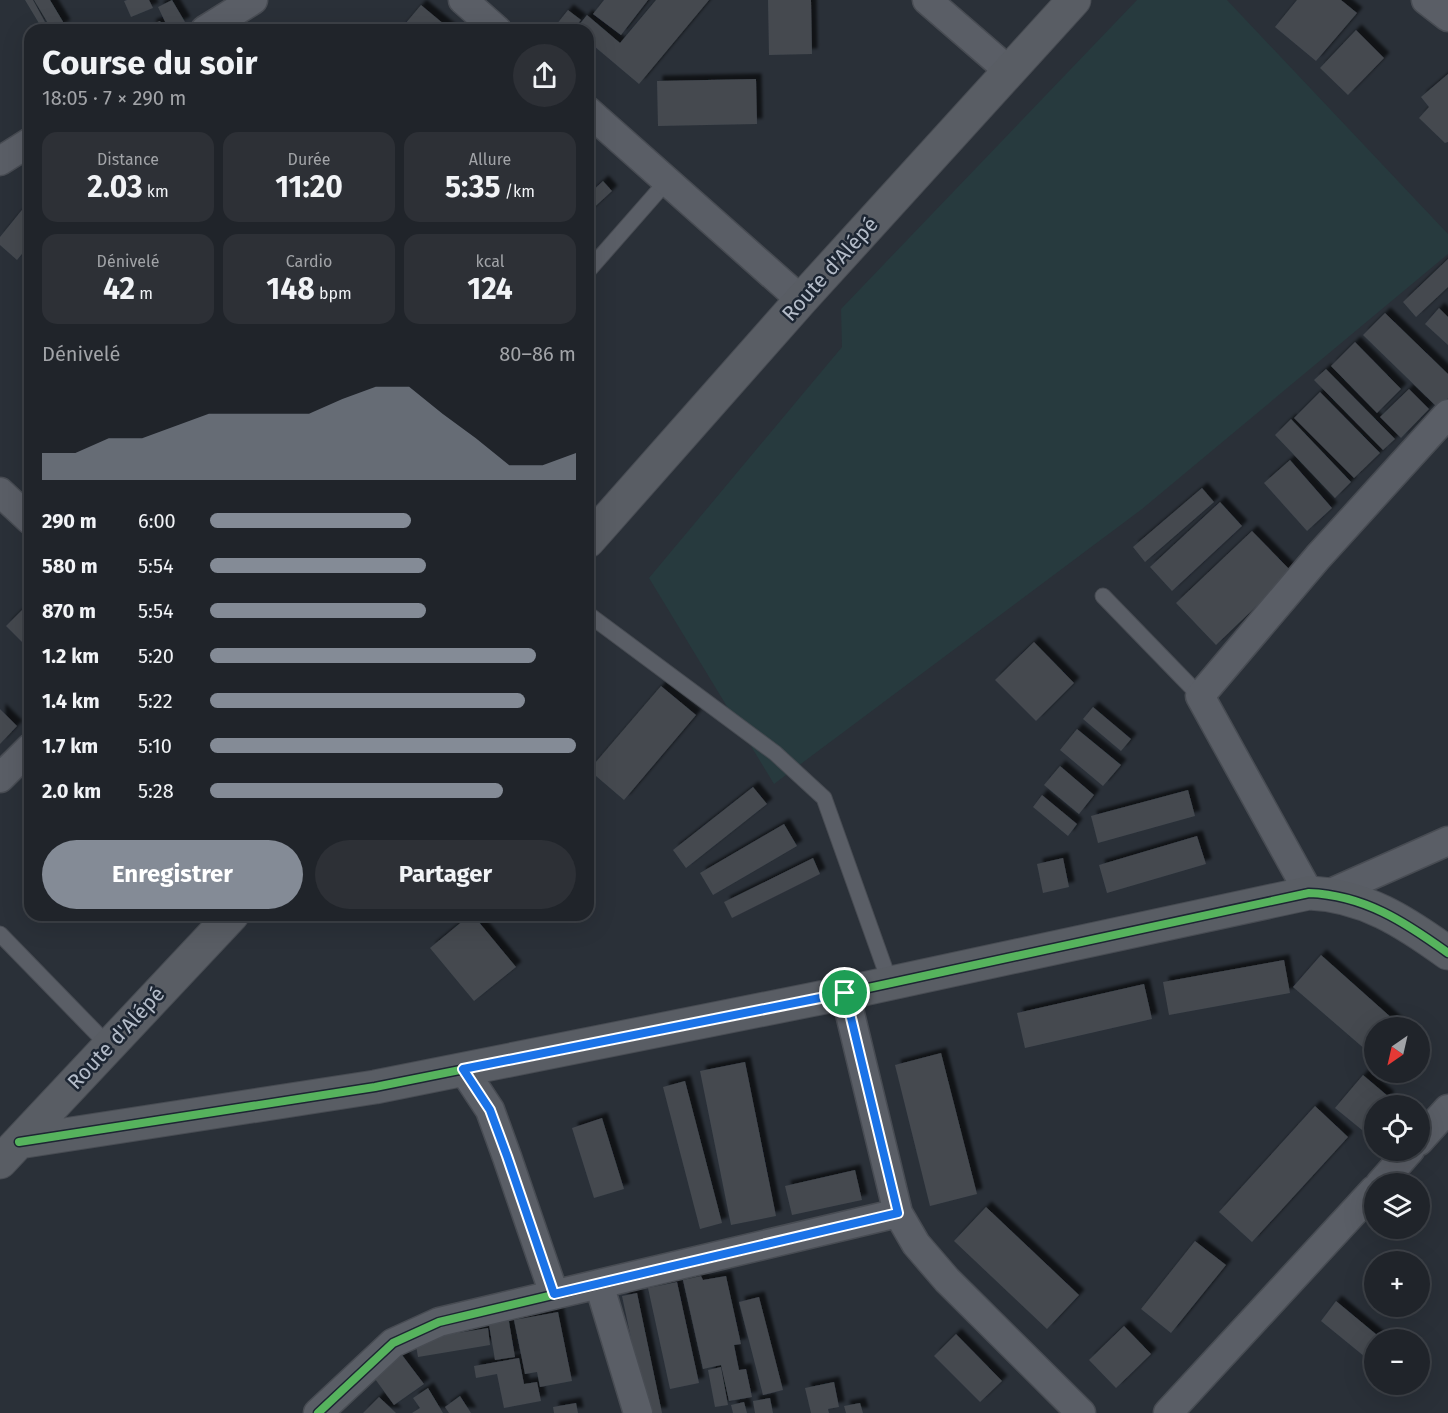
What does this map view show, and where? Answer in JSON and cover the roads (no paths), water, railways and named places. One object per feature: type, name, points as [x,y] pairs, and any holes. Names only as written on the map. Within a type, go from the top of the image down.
[{"type":"street","points":[[215,24],[253,0]]},
{"type":"street","points":[[464,0],[490,24]]},
{"type":"street","points":[[927,0],[1009,71]]},
{"type":"street","name":"Route d'Alépé","points":[[594,534],[801,300],[1074,0]]},
{"type":"street","points":[[594,116],[801,300]]},
{"type":"street","points":[[0,161],[24,146]]},
{"type":"street","points":[[1448,414],[1318,557],[1200,696],[1320,893],[1387,912],[1448,953]]},
{"type":"street","points":[[0,492],[24,514]]},
{"type":"street","points":[[0,778],[24,754]]},
{"type":"street","points":[[10,1152],[375,1087],[845,993],[1320,893],[1448,842]]},
{"type":"street","name":"Route d'Alépé","points":[[10,1152],[226,921]]},
{"type":"street","points":[[845,993],[898,1213],[916,1244],[947,1280],[1081,1413]]},
{"type":"street","points":[[463,1069],[490,1110],[554,1294]]},
{"type":"street","points":[[1430,1129],[1448,1109]]},
{"type":"street","points":[[1390,1173],[1400,1161]]},
{"type":"street","points":[[1168,1413],[1364,1201]]},
{"type":"street","points":[[318,1413],[393,1343],[439,1322],[898,1213]]},
{"type":"street","points":[[599,1284],[638,1413]]},
{"type":"lane","points":[[594,264],[667,181]]},
{"type":"lane","points":[[1103,596],[1200,696]]},
{"type":"lane","points":[[594,618],[775,753],[824,798],[890,983]]},
{"type":"lane","points":[[0,934],[109,1046]]}]
